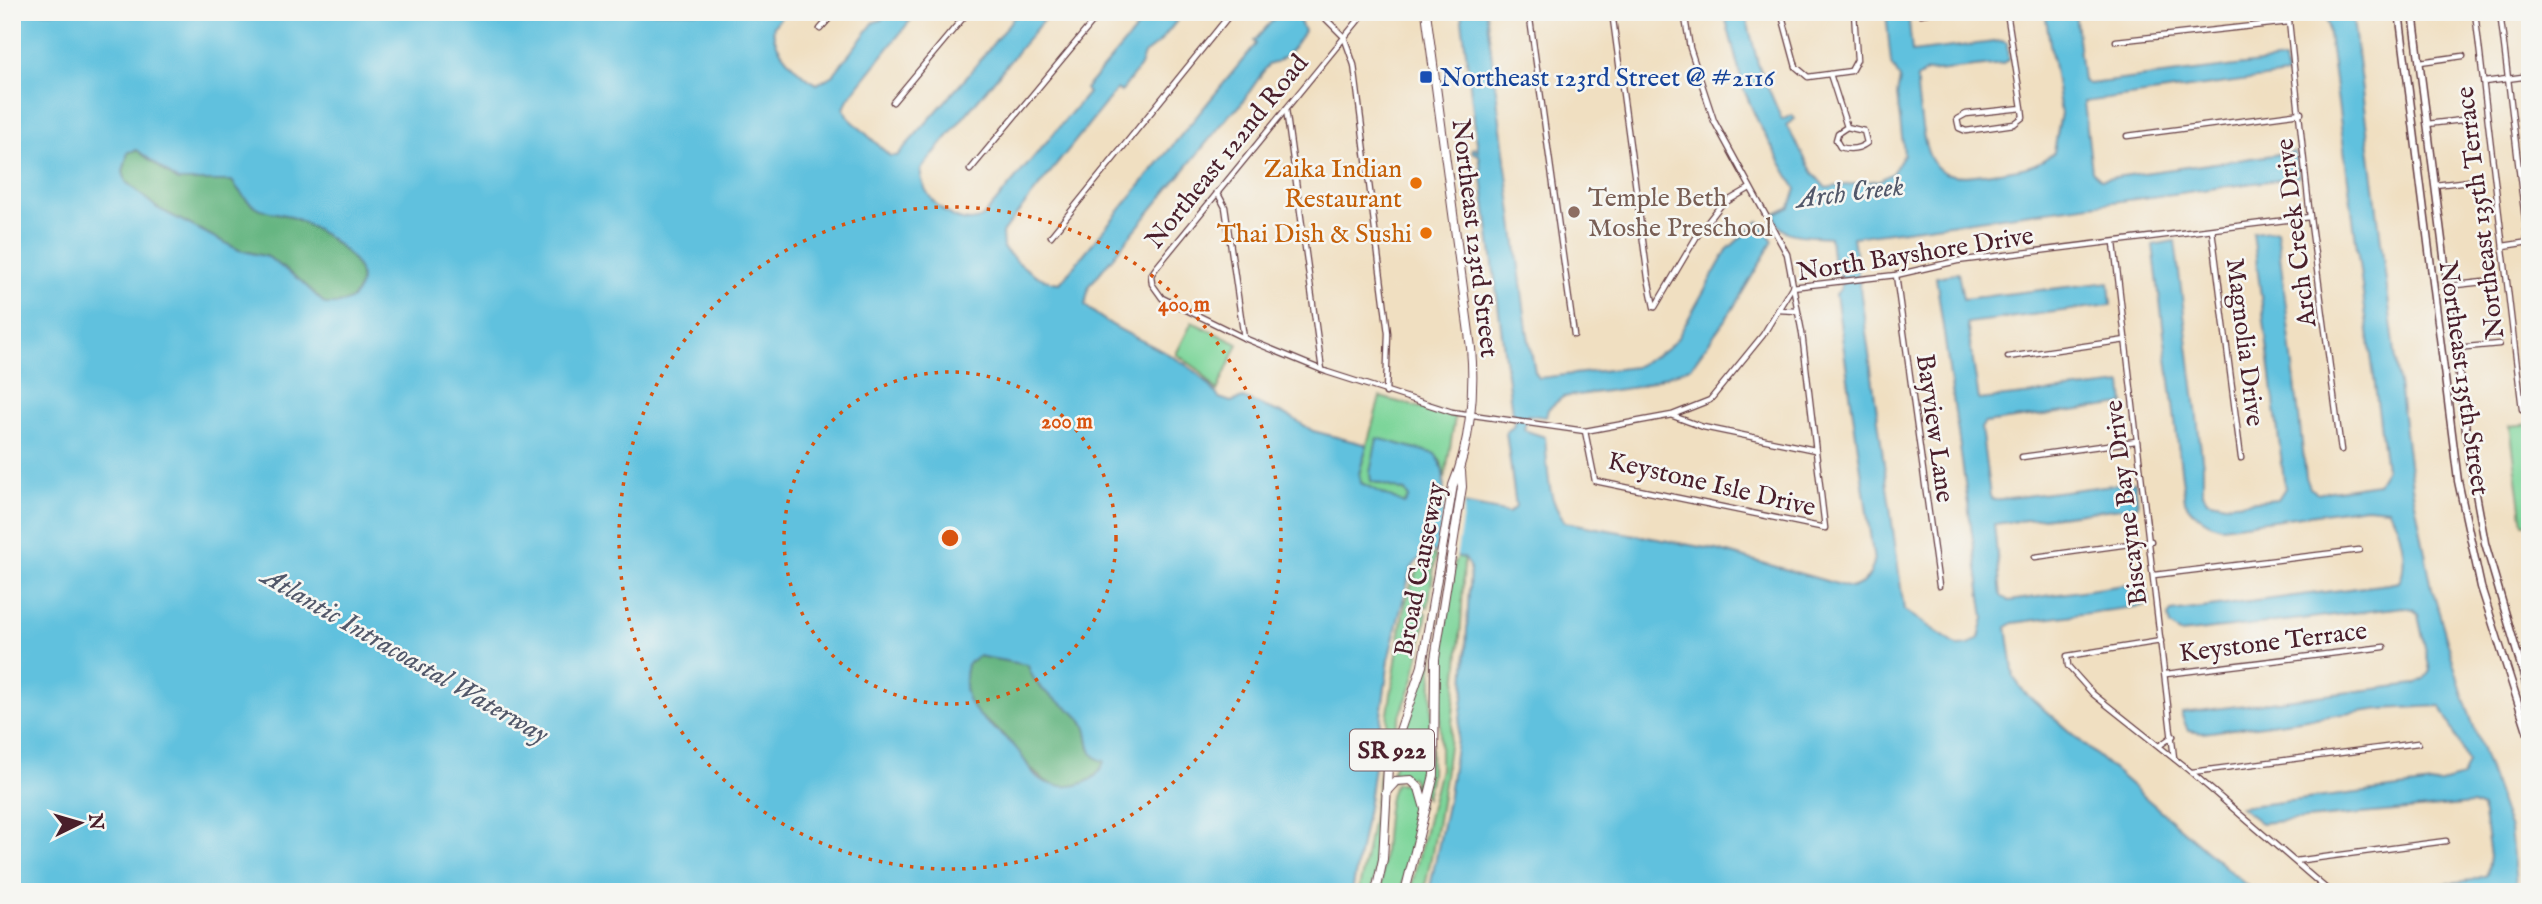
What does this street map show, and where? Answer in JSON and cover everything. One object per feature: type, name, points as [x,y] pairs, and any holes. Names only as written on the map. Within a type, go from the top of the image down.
[{"type":"main road","name":"Northeast 123rd Street","points":[[1426,12],[1471,348],[1469,415],[1460,468]]},
{"type":"main road","name":"Broad Causeway","points":[[1376,892],[1383,859],[1385,795],[1391,754],[1422,666],[1445,562],[1460,468]]},
{"type":"main road","name":"Broad Causeway","points":[[1405,892],[1425,816],[1436,753],[1435,659],[1445,562]]},
{"type":"main road","points":[[1385,795],[1394,782],[1411,780],[1419,788],[1425,816]]},
{"type":"street","points":[[820,29],[835,12]]},
{"type":"street","points":[[893,102],[968,12]]},
{"type":"street","points":[[970,170],[1101,12]]},
{"type":"street","points":[[1051,236],[1232,12]]},
{"type":"street","points":[[1319,12],[1344,37],[1354,65],[1387,320],[1390,368],[1386,393]]},
{"type":"street","name":"Northeast 122nd Road","points":[[1152,284],[1151,275],[1156,268],[1365,12]]},
{"type":"street","points":[[1529,12],[1574,335]]},
{"type":"street","points":[[1612,12],[1654,307],[1697,236],[1721,205],[1750,188]]},
{"type":"street","points":[[1672,415],[1703,427],[1815,450],[1787,254],[1714,121],[1690,48],[1684,12]]},
{"type":"street","points":[[1781,12],[1796,67],[1808,77],[1851,71],[1857,60],[1854,12]]},
{"type":"street","points":[[1921,14],[1933,12]]},
{"type":"street","points":[[2007,12],[2023,117],[2014,124],[1966,131],[1957,124],[1957,119],[1966,114],[2021,107]]},
{"type":"street","name":"Arch Creek Drive","points":[[2288,12],[2301,113],[2310,217],[2341,450]]},
{"type":"street","name":"Northeast 135th Street","points":[[2399,12],[2458,481],[2470,545],[2504,666],[2530,740]]},
{"type":"street","name":"Northeast 135th Street","points":[[2413,12],[2469,461],[2485,543],[2530,697]]},
{"type":"street","name":"Northeast 135th Terrace","points":[[2475,12],[2522,409],[2530,408]]},
{"type":"street","points":[[2500,12],[2530,261]]},
{"type":"street","points":[[2529,12],[2530,20]]},
{"type":"street","points":[[2116,41],[2289,22]]},
{"type":"street","points":[[2420,62],[2463,56]]},
{"type":"street","points":[[1830,74],[1847,127]]},
{"type":"street","points":[[2484,82],[2530,76]]},
{"type":"street","points":[[1286,108],[1322,370]]},
{"type":"street","points":[[2127,136],[2301,113]]},
{"type":"street","points":[[2427,124],[2471,119]]},
{"type":"street","points":[[1847,127],[1864,131],[1867,143],[1854,148],[1840,148],[1836,140],[1838,133],[1847,127]]},
{"type":"street","points":[[2416,152],[2431,150]]},
{"type":"street","points":[[2435,185],[2478,180]]},
{"type":"street","points":[[1217,192],[1225,207],[1244,338]]},
{"type":"street","name":"North Bayshore Drive","points":[[1152,284],[1162,298],[1244,338],[1386,393],[1469,415],[1585,431],[1672,415],[1710,400],[1763,335],[1792,287],[1896,275],[1957,261],[2310,217]]},
{"type":"street","name":"Magnolia Drive","points":[[2212,230],[2241,458]]},
{"type":"street","points":[[2502,246],[2529,242]]},
{"type":"street","name":"Biscayne Bay Drive","points":[[2114,243],[2136,442],[2151,541],[2174,758]]},
{"type":"street","name":"Bayview Lane","points":[[1896,275],[1939,586]]},
{"type":"street","points":[[2447,286],[2492,281]]},
{"type":"street","points":[[1777,310],[1797,311]]},
{"type":"street","points":[[2008,358],[2126,341]]},
{"type":"street","points":[[2440,350],[2499,344]]},
{"type":"street","name":"Keystone Isle Drive","points":[[1585,431],[1595,481],[1825,528],[1815,450]]},
{"type":"street","points":[[2022,457],[2136,442]]},
{"type":"street","points":[[2035,557],[2151,541]]},
{"type":"street","points":[[2470,545],[2485,543]]},
{"type":"street","points":[[2154,575],[2359,550]]},
{"type":"street","points":[[2161,641],[2067,656],[2068,666],[2093,694],[2191,772],[2330,892]]},
{"type":"street","name":"Keystone Terrace","points":[[2166,674],[2384,648]]},
{"type":"street","points":[[2158,746],[2173,736]]},
{"type":"street","points":[[2191,772],[2418,743]]},
{"type":"street","points":[[2294,861],[2446,841]]},
{"type":"green space","points":[[137,150],[178,181],[232,181],[244,197],[258,208],[289,216],[327,237],[341,247],[359,271],[360,284],[354,296],[337,304],[325,304],[302,282],[268,257],[239,250],[157,208],[126,182],[123,172],[128,152]]},
{"type":"green space","points":[[1192,322],[1238,344],[1217,391],[1199,370],[1176,354]]},
{"type":"green space","points":[[1380,397],[1455,417],[1445,479],[1441,462],[1435,455],[1377,439],[1371,481],[1405,491],[1409,498],[1404,505],[1361,483],[1359,474]]},
{"type":"green space","points":[[2530,424],[2530,540],[2528,524],[2523,524],[2510,426]]},
{"type":"green space","points":[[1436,554],[1428,607],[1424,606],[1423,612],[1427,613],[1414,679],[1389,745],[1382,773],[1375,877],[1371,892],[1358,892],[1373,814],[1406,599],[1419,569],[1428,556]]},
{"type":"green space","points":[[1456,556],[1464,558],[1456,684],[1446,767],[1424,892],[1410,892],[1440,769],[1440,660]]},
{"type":"green space","points":[[1444,562],[1432,652],[1431,775],[1426,798],[1411,777],[1399,777],[1390,782],[1401,735],[1425,669]]},
{"type":"green space","points":[[978,656],[1028,665],[1039,685],[1069,707],[1083,722],[1091,750],[1105,761],[1097,775],[1068,787],[1055,786],[1034,772],[1008,740],[976,712],[966,696],[964,680],[967,664]]},
{"type":"green space","points":[[1396,783],[1414,784],[1421,805],[1401,892],[1380,892],[1389,802]]},
{"type":"water","points":[[12,12],[785,12],[774,26],[776,43],[795,68],[817,84],[833,75],[874,22],[881,20],[888,12],[917,12],[848,99],[844,109],[848,117],[890,156],[897,156],[965,79],[1018,12],[1050,12],[921,169],[926,190],[942,209],[962,220],[973,221],[983,217],[1088,93],[1085,89],[1151,12],[1184,12],[1159,43],[1144,54],[1140,66],[1121,92],[1117,89],[1002,233],[1003,248],[1015,260],[1036,275],[1060,283],[1256,44],[1254,41],[1280,12],[1297,15],[1304,31],[1297,42],[1284,56],[1268,65],[1238,108],[1230,114],[1089,286],[1085,305],[1118,329],[1191,368],[1219,398],[1231,402],[1243,398],[1291,417],[1313,431],[1367,445],[1359,474],[1361,483],[1404,504],[1409,498],[1405,491],[1371,481],[1377,438],[1435,454],[1443,470],[1443,500],[1509,513],[1516,507],[1506,432],[1513,427],[1515,417],[1512,413],[1479,155],[1472,152],[1473,148],[1478,151],[1461,12],[1486,12],[1527,330],[1535,372],[1539,378],[1635,367],[1666,350],[1677,339],[1727,250],[1759,221],[1773,241],[1732,310],[1691,367],[1637,387],[1563,397],[1548,409],[1546,417],[1527,415],[1524,430],[1545,437],[1551,493],[1559,513],[1565,522],[1717,550],[1851,588],[1867,579],[1874,562],[1836,294],[1841,289],[1840,273],[1834,275],[1830,237],[1788,232],[1777,222],[1775,214],[1790,207],[1796,189],[1759,124],[1744,90],[1724,12],[1745,12],[1758,64],[1782,120],[1792,115],[1795,119],[1786,125],[1813,173],[1826,188],[1880,180],[1892,173],[1904,154],[1897,95],[1900,78],[1891,63],[1886,12],[1908,12],[1912,52],[2002,41],[2007,43],[2008,60],[2003,64],[1927,72],[1917,78],[1922,127],[1931,158],[1945,173],[1955,175],[1967,176],[2022,168],[2041,161],[2054,152],[2061,113],[2045,12],[2075,12],[2083,81],[2089,84],[2284,60],[2287,75],[2084,102],[2092,171],[2101,179],[2295,152],[2299,177],[1853,237],[1904,610],[1958,646],[1969,645],[1979,638],[1984,618],[1936,277],[1958,273],[1963,299],[2109,282],[2111,305],[1967,323],[1979,400],[2122,384],[2124,404],[1985,423],[1981,428],[1990,496],[1993,500],[2135,482],[2138,506],[1994,524],[2001,596],[2009,601],[2124,585],[2147,587],[2150,605],[2013,623],[2007,627],[2014,678],[2025,693],[2254,892],[1429,892],[1449,795],[1464,691],[1470,567],[1464,558],[1431,551],[1422,555],[1411,569],[1390,652],[1369,802],[1352,892],[12,892]],"holes":[[[137,150],[178,181],[232,181],[257,208],[289,216],[327,237],[341,247],[359,271],[360,284],[354,296],[337,304],[325,304],[302,282],[268,257],[239,250],[157,208],[126,182],[123,172],[128,152]],[[978,656],[1028,665],[1042,689],[1080,718],[1087,730],[1090,749],[1097,758],[1104,761],[1094,777],[1087,782],[1068,786],[1049,784],[1037,777],[1018,750],[984,720],[970,703],[965,680],[967,664]]]},
{"type":"water","points":[[2326,12],[2352,12],[2412,487],[2432,588],[2463,696],[2510,829],[2517,892],[2382,892],[2472,880],[2487,875],[2490,856],[2484,815],[2482,808],[2473,804],[2261,823],[2240,807],[2441,783],[2462,777],[2468,762],[2441,706],[2381,709],[2203,733],[2188,731],[2181,713],[2415,684],[2424,679],[2430,671],[2418,615],[2413,609],[2404,607],[2180,633],[2170,626],[2168,616],[2171,612],[2388,584],[2399,582],[2402,574],[2402,545],[2397,525],[2388,509],[2366,507],[2222,527],[2202,518],[2185,501],[2153,245],[2175,241],[2203,466],[2203,493],[2207,500],[2225,504],[2278,499],[2285,488],[2253,233],[2277,230],[2306,477],[2310,488],[2318,493],[2377,484],[2386,469]]},
{"type":"pier","points":[[1446,496],[1465,501],[1456,560],[1436,556]]},
{"type":"place","name":"Northeast 123rd Street @ #2116","points":[[1426,77]]},
{"type":"place","name":"Zaika Indian Restaurant","points":[[1416,183]]},
{"type":"place","name":"Temple Beth Moshe Preschool","points":[[1574,212]]},
{"type":"place","name":"Thai Dish & Sushi","points":[[1426,233]]},
{"type":"water label","name":"Arch Creek","points":[[1850,191]]},
{"type":"water label","name":"Atlantic Intracoastal Waterway","points":[[406,654]]}]
